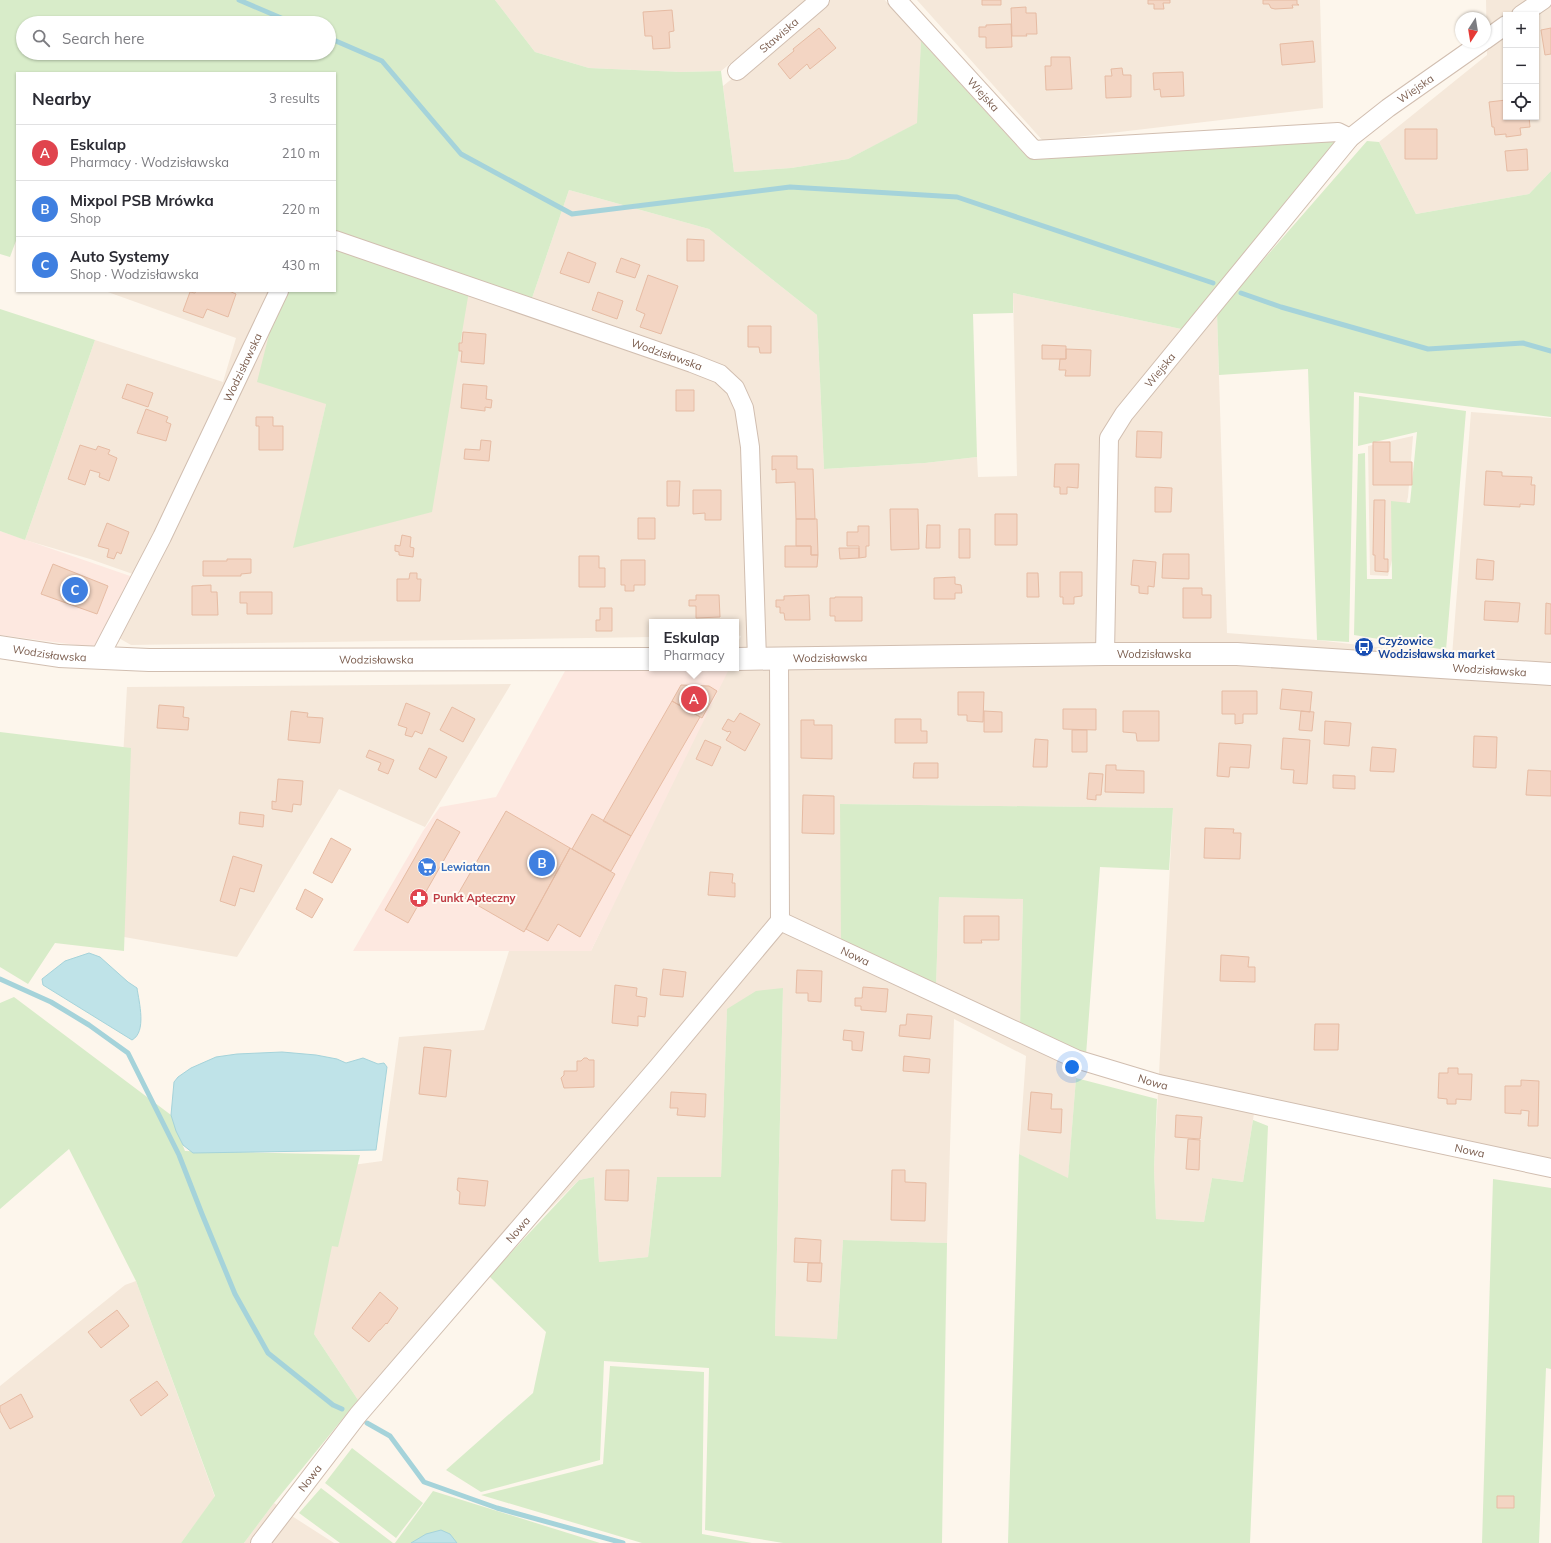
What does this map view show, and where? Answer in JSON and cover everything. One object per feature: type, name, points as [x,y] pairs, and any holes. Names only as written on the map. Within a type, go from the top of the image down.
[{"type":"street","name":"Stawiska","points":[[737,71],[820,0]]},
{"type":"street","name":"Wiejska","points":[[897,0],[1034,150],[1338,132],[1350,138]]},
{"type":"street","points":[[1525,12],[1542,0]]},
{"type":"street","points":[[1491,36],[1503,27]]},
{"type":"street","name":"Wiejska","points":[[1105,654],[1109,438],[1124,414],[1350,138],[1388,108],[1473,48]]},
{"type":"street","name":"Wodzisławska","points":[[336,240],[692,363],[720,374],[730,383],[744,408],[750,447],[747,659],[1105,654],[1237,654],[1551,674]]},
{"type":"street","name":"Wodzisławska","points":[[100,658],[162,537],[279,292]]},
{"type":"street","name":"Wodzisławska","points":[[0,647],[59,656],[100,658],[393,660],[649,659]]},
{"type":"street","points":[[779,658],[780,921]]},
{"type":"street","name":"Nowa","points":[[260,1543],[358,1415],[658,1067],[780,921],[1076,1059],[1158,1084],[1551,1168]]},
{"type":"shaded area","points":[[495,0],[808,0],[721,71],[681,72],[589,68],[535,52]]},
{"type":"shaded area","points":[[829,0],[885,0],[921,41],[918,123],[848,159],[791,168],[734,172],[723,86]]},
{"type":"shaded area","points":[[917,0],[1320,0],[1323,108],[1043,141]]},
{"type":"shaded area","points":[[1486,0],[1551,0],[1551,171],[1529,194],[1416,214],[1379,142],[1487,55],[1487,48],[1491,48],[1491,12],[1486,12]]},
{"type":"shaded area","points":[[569,190],[709,229],[817,315],[824,469],[925,463],[977,457],[978,477],[1017,476],[1013,293],[1186,330],[1217,313],[1227,633],[1317,640],[1452,656],[1471,412],[1551,418],[1551,1161],[1256,1101],[1243,1182],[1212,1178],[1204,1222],[1156,1219],[1154,1169],[1173,808],[841,804],[841,942],[936,985],[939,897],[1023,898],[1020,1033],[1079,1054],[1068,1179],[1019,1154],[1026,1056],[954,1019],[947,1243],[843,1240],[837,1339],[775,1337],[783,989],[727,1010],[721,1177],[657,1177],[648,1257],[599,1262],[594,1177],[579,1180],[358,1400],[314,1334],[338,1167],[382,1161],[399,1037],[484,1030],[509,951],[591,951],[724,671],[739,671],[739,640],[741,636],[739,636],[739,619],[649,619],[649,637],[131,645],[117,637],[147,579],[90,559],[25,540],[95,340],[223,382],[236,338],[108,292],[280,292],[326,404],[294,548],[471,279],[531,301]]},
{"type":"shaded area","points":[[1413,436],[1408,497],[1388,576],[1370,575],[1368,446]]},
{"type":"shaded area","points":[[0,531],[133,577],[102,639],[92,647],[0,635]]},
{"type":"shaded area","points":[[565,671],[728,671],[591,951],[353,951],[423,831],[440,807],[496,797]]},
{"type":"shaded area","points":[[511,684],[425,827],[339,789],[237,957],[113,935],[127,687]]},
{"type":"shaded area","points":[[136,1281],[215,1497],[181,1543],[0,1543],[0,1386],[125,1285]]},
{"type":"shaded area","points":[[274,1503],[295,1518],[334,1543],[244,1543]]},
{"type":"green space","points":[[0,0],[495,0],[535,52],[589,68],[681,72],[721,71],[734,172],[791,168],[848,159],[917,123],[921,41],[1029,159],[1319,140],[1336,141],[1186,330],[1013,293],[1013,313],[973,314],[977,457],[925,463],[824,469],[817,315],[709,229],[569,190],[531,301],[471,279],[432,512],[293,548],[326,404],[257,382],[280,292],[336,292],[336,72],[16,72],[16,241],[10,257],[0,254]]},
{"type":"green space","points":[[1367,141],[1379,142],[1416,214],[1529,194],[1551,171],[1551,417],[1354,392],[1349,642],[1317,640],[1308,369],[1219,375],[1217,313]]},
{"type":"green space","points":[[0,309],[95,340],[25,540],[0,531]]},
{"type":"green space","points":[[1359,396],[1466,411],[1446,650],[1354,635],[1358,454],[1365,453],[1367,579],[1392,579],[1391,501],[1410,503],[1417,432],[1358,446]]},
{"type":"green space","points":[[0,732],[131,748],[124,951],[55,943],[28,984],[0,967]]},
{"type":"green space","points":[[840,804],[1173,808],[1169,870],[1100,867],[1086,1055],[1020,1027],[1023,899],[939,897],[936,986],[841,942]]},
{"type":"green space","points":[[783,988],[775,1336],[837,1339],[843,1240],[947,1243],[942,1543],[783,1543],[705,1530],[709,1368],[604,1361],[600,1460],[481,1492],[446,1470],[533,1393],[546,1332],[489,1276],[579,1180],[594,1177],[599,1262],[648,1257],[657,1177],[721,1177],[727,1009],[756,991]]},
{"type":"green space","points":[[14,997],[171,1115],[185,1151],[360,1155],[338,1247],[332,1246],[314,1334],[358,1400],[274,1503],[244,1543],[181,1543],[215,1496],[136,1281],[69,1149],[0,1209],[0,1003]]},
{"type":"green space","points":[[1076,1078],[1157,1099],[1154,1169],[1156,1219],[1204,1222],[1212,1178],[1243,1182],[1253,1120],[1268,1126],[1250,1543],[1008,1543],[1019,1154],[1068,1178]]},
{"type":"green space","points":[[1493,1179],[1551,1188],[1551,1369],[1546,1368],[1539,1543],[1482,1543]]},
{"type":"green space","points":[[610,1366],[704,1372],[702,1534],[752,1543],[642,1543],[481,1495],[603,1464]]},
{"type":"green space","points":[[352,1448],[423,1503],[396,1538],[325,1483]]},
{"type":"green space","points":[[321,1488],[393,1543],[340,1543],[299,1513]]},
{"type":"green space","points":[[433,1491],[600,1543],[395,1543]]},
{"type":"water","points":[[89,953],[100,957],[137,988],[141,1024],[137,1036],[132,1040],[43,985],[42,979],[65,961]]},
{"type":"water","points":[[282,1052],[316,1055],[337,1059],[346,1063],[363,1058],[378,1064],[384,1063],[387,1067],[376,1150],[193,1153],[183,1145],[176,1131],[171,1115],[174,1082],[178,1077],[191,1068],[216,1057],[237,1054]]},
{"type":"water","points":[[441,1530],[450,1534],[457,1543],[411,1543],[426,1534]]},
{"type":"building","points":[[982,0],[1001,0],[1001,5],[982,5]]},
{"type":"building","points":[[1148,0],[1170,0],[1170,3],[1163,3],[1164,9],[1154,9],[1154,4],[1148,4]]},
{"type":"building","points":[[1263,0],[1297,0],[1297,4],[1299,5],[1292,5],[1293,8],[1275,9],[1271,8],[1269,4],[1263,4]]},
{"type":"building","points":[[1026,7],[1026,13],[1036,13],[1037,34],[1012,36],[1011,8]]},
{"type":"building","points":[[672,10],[674,31],[669,32],[670,48],[653,49],[652,36],[645,36],[643,12]]},
{"type":"building","points":[[1011,24],[1012,47],[986,48],[986,37],[979,37],[979,27],[986,27],[986,25]]},
{"type":"building","points":[[819,28],[836,48],[810,69],[807,64],[790,79],[778,64],[794,51],[793,49]]},
{"type":"building","points":[[1551,28],[1551,54],[1545,55],[1541,30]]},
{"type":"building","points":[[1313,41],[1315,62],[1282,65],[1280,44]]},
{"type":"building","points":[[1051,57],[1070,57],[1072,89],[1046,90],[1045,66],[1051,66]]},
{"type":"building","points":[[1122,68],[1123,75],[1131,75],[1131,97],[1106,98],[1105,76],[1112,76],[1111,69]]},
{"type":"building","points":[[1183,72],[1184,96],[1161,97],[1160,89],[1154,90],[1153,73]]},
{"type":"building","points":[[1503,100],[1503,120],[1529,120],[1530,127],[1520,128],[1521,135],[1506,137],[1506,134],[1495,135],[1494,127],[1492,127],[1489,102]]},
{"type":"building","points":[[1405,129],[1437,129],[1437,159],[1405,159]]},
{"type":"building","points":[[1527,149],[1528,170],[1507,171],[1505,151]]},
{"type":"building","points":[[687,239],[704,240],[704,261],[687,261]]},
{"type":"building","points":[[568,252],[596,263],[589,283],[560,273]]},
{"type":"building","points":[[621,258],[640,265],[635,278],[616,272]]},
{"type":"building","points":[[648,275],[678,286],[661,334],[640,327],[645,314],[636,310]]},
{"type":"building","points":[[190,292],[231,292],[236,294],[228,317],[207,309],[203,318],[183,311]]},
{"type":"building","points":[[598,292],[623,301],[617,319],[592,310]]},
{"type":"building","points":[[748,326],[771,326],[771,353],[760,353],[759,347],[748,347]]},
{"type":"building","points":[[463,332],[486,334],[484,364],[461,362],[462,351],[459,351],[459,343],[462,343]]},
{"type":"building","points":[[1042,345],[1066,346],[1066,359],[1042,359]]},
{"type":"building","points":[[1066,349],[1091,350],[1090,376],[1065,376],[1066,370],[1059,370],[1060,359],[1066,359]]},
{"type":"building","points":[[127,384],[153,393],[148,407],[122,398]]},
{"type":"building","points":[[463,384],[487,386],[486,399],[492,400],[491,408],[485,407],[485,411],[461,408]]},
{"type":"building","points":[[676,390],[694,390],[694,411],[676,411]]},
{"type":"building","points":[[146,409],[168,417],[166,422],[171,424],[166,441],[137,433]]},
{"type":"building","points":[[256,417],[273,417],[273,426],[283,426],[283,450],[259,450],[259,426],[256,426]]},
{"type":"building","points":[[1137,431],[1162,432],[1161,458],[1136,457]]},
{"type":"building","points":[[481,440],[491,441],[489,461],[464,459],[465,449],[480,450]]},
{"type":"building","points":[[1373,442],[1390,442],[1390,462],[1412,462],[1412,485],[1373,485]]},
{"type":"building","points":[[80,445],[96,450],[98,446],[110,450],[108,454],[117,458],[109,481],[99,477],[100,473],[90,470],[85,485],[68,479]]},
{"type":"building","points":[[772,456],[797,456],[797,469],[813,469],[815,519],[796,519],[795,482],[776,483],[776,469],[772,470]]},
{"type":"building","points":[[1055,464],[1079,464],[1078,488],[1067,487],[1067,494],[1060,494],[1060,487],[1054,487]]},
{"type":"building","points":[[1486,471],[1502,472],[1502,476],[1532,477],[1531,485],[1535,485],[1534,505],[1520,504],[1520,507],[1484,505]]},
{"type":"building","points":[[667,481],[680,481],[679,506],[667,506]]},
{"type":"building","points":[[1155,487],[1172,488],[1171,512],[1155,512]]},
{"type":"building","points":[[693,490],[721,490],[721,520],[705,520],[705,513],[693,514]]},
{"type":"building","points":[[1374,500],[1385,500],[1384,559],[1388,559],[1388,572],[1375,571],[1375,555],[1373,555]]},
{"type":"building","points":[[890,509],[918,509],[919,549],[891,550]]},
{"type":"building","points":[[995,514],[1017,514],[1017,545],[995,545]]},
{"type":"building","points":[[638,518],[655,518],[655,539],[638,539]]},
{"type":"building","points":[[796,519],[817,519],[818,555],[811,555],[811,546],[796,546]]},
{"type":"building","points":[[107,523],[129,532],[121,554],[117,552],[114,559],[107,557],[109,549],[98,546]]},
{"type":"building","points":[[927,525],[940,525],[940,548],[926,548]]},
{"type":"building","points":[[858,526],[869,526],[869,546],[866,546],[866,557],[859,558],[859,546],[847,546],[847,532],[858,532]]},
{"type":"building","points":[[959,529],[970,529],[970,558],[959,558]]},
{"type":"building","points":[[402,535],[411,537],[410,547],[414,548],[413,557],[399,555],[399,552],[395,551],[395,545],[400,546]]},
{"type":"building","points":[[785,546],[811,546],[811,555],[818,555],[817,567],[785,567]]},
{"type":"building","points":[[839,548],[859,548],[859,558],[840,559]]},
{"type":"building","points":[[1163,554],[1189,554],[1189,579],[1162,578]]},
{"type":"building","points":[[579,556],[599,556],[599,568],[605,568],[605,587],[579,587]]},
{"type":"building","points":[[227,559],[251,559],[251,573],[241,574],[241,576],[203,576],[203,561],[227,561]]},
{"type":"building","points":[[1477,559],[1494,561],[1493,580],[1476,579]]},
{"type":"building","points":[[621,560],[645,560],[645,585],[634,585],[634,591],[625,591],[625,585],[621,585]]},
{"type":"building","points":[[1133,560],[1156,562],[1154,587],[1148,586],[1148,594],[1139,593],[1139,586],[1131,585]]},
{"type":"building","points":[[53,564],[108,586],[97,614],[41,594]]},
{"type":"building","points":[[1060,572],[1082,572],[1082,596],[1074,597],[1074,604],[1063,604],[1063,597],[1060,597]]},
{"type":"building","points":[[410,573],[417,573],[417,579],[421,579],[420,601],[397,601],[397,579],[409,579]]},
{"type":"building","points":[[1027,573],[1038,573],[1039,597],[1027,597]]},
{"type":"building","points":[[955,577],[955,584],[961,585],[962,593],[955,593],[955,599],[934,599],[934,578]]},
{"type":"building","points":[[211,585],[211,592],[217,592],[218,615],[192,615],[192,586]]},
{"type":"building","points":[[1183,588],[1202,588],[1202,595],[1211,595],[1211,618],[1183,618]]},
{"type":"building","points":[[240,592],[272,592],[272,614],[247,614],[247,603],[240,603]]},
{"type":"building","points":[[696,595],[719,595],[720,617],[696,618],[696,606],[689,606],[689,600],[696,600]]},
{"type":"building","points":[[809,595],[810,620],[785,620],[784,613],[780,613],[780,607],[776,607],[776,600],[784,600],[784,596]]},
{"type":"building","points":[[862,597],[862,621],[835,621],[835,616],[830,616],[830,598]]},
{"type":"building","points":[[1485,601],[1520,603],[1518,622],[1484,620]]},
{"type":"building","points":[[1546,603],[1551,604],[1551,634],[1545,634]]},
{"type":"building","points":[[600,608],[612,608],[612,631],[596,631],[596,620],[600,620]]},
{"type":"building","points":[[681,685],[709,686],[717,691],[702,718],[672,701]]},
{"type":"building","points":[[1282,689],[1312,692],[1310,712],[1280,709]]},
{"type":"building","points":[[1222,691],[1257,691],[1257,714],[1243,714],[1243,723],[1235,724],[1235,714],[1222,714]]},
{"type":"building","points":[[958,692],[984,692],[983,722],[967,721],[967,715],[958,715]]},
{"type":"building","points":[[672,701],[700,717],[631,836],[603,821]]},
{"type":"building","points":[[406,703],[430,713],[422,734],[415,731],[412,737],[405,735],[407,728],[398,725]]},
{"type":"building","points":[[159,705],[184,707],[183,717],[189,718],[188,730],[157,728]]},
{"type":"building","points":[[452,707],[475,719],[463,742],[440,730]]},
{"type":"building","points":[[1063,709],[1096,709],[1096,730],[1063,729]]},
{"type":"building","points":[[291,711],[308,713],[307,717],[323,718],[320,743],[288,740]]},
{"type":"building","points":[[984,711],[1002,712],[1002,732],[984,732]]},
{"type":"building","points":[[1123,711],[1159,711],[1159,741],[1137,741],[1136,733],[1123,732]]},
{"type":"building","points":[[1301,711],[1314,712],[1312,731],[1299,730]]},
{"type":"building","points":[[740,713],[760,724],[745,751],[726,740],[731,732],[722,729],[728,719],[734,722]]},
{"type":"building","points":[[895,719],[921,719],[921,731],[927,731],[927,743],[895,743]]},
{"type":"building","points":[[801,720],[814,720],[814,725],[832,725],[832,759],[801,758]]},
{"type":"building","points":[[1325,721],[1351,723],[1349,746],[1324,744]]},
{"type":"building","points":[[1072,730],[1087,730],[1087,752],[1072,752]]},
{"type":"building","points":[[1474,736],[1497,737],[1496,768],[1473,767]]},
{"type":"building","points":[[1283,738],[1310,740],[1307,784],[1293,783],[1294,770],[1281,769]]},
{"type":"building","points":[[1035,739],[1048,740],[1047,767],[1033,767]]},
{"type":"building","points":[[705,740],[721,747],[712,766],[696,759]]},
{"type":"building","points":[[1219,743],[1251,745],[1249,768],[1230,767],[1229,777],[1217,776]]},
{"type":"building","points":[[1372,747],[1396,749],[1394,772],[1370,771]]},
{"type":"building","points":[[429,748],[447,757],[436,778],[419,769]]},
{"type":"building","points":[[369,750],[394,760],[388,774],[378,770],[381,763],[366,757]]},
{"type":"building","points":[[914,763],[938,763],[938,778],[913,778]]},
{"type":"building","points":[[1106,765],[1116,765],[1116,770],[1144,771],[1144,793],[1105,792]]},
{"type":"building","points":[[1528,770],[1551,771],[1551,796],[1526,795]]},
{"type":"building","points":[[1089,773],[1103,774],[1101,795],[1096,795],[1096,800],[1087,799]]},
{"type":"building","points":[[1333,775],[1355,776],[1355,789],[1333,788]]},
{"type":"building","points":[[278,779],[303,781],[301,805],[293,804],[292,812],[272,809],[272,801],[276,802]]},
{"type":"building","points":[[803,795],[834,796],[834,834],[802,833]]},
{"type":"building","points":[[506,811],[570,848],[524,932],[458,894]]},
{"type":"building","points":[[240,812],[264,815],[263,827],[239,824]]},
{"type":"building","points":[[592,814],[631,836],[611,871],[572,849]]},
{"type":"building","points":[[437,819],[460,832],[408,923],[385,910]]},
{"type":"building","points":[[1205,828],[1234,829],[1233,833],[1241,833],[1240,859],[1204,858]]},
{"type":"building","points":[[331,838],[351,849],[332,883],[313,873]]},
{"type":"building","points":[[570,848],[615,874],[580,937],[558,924],[548,941],[526,929]]},
{"type":"building","points":[[233,856],[262,865],[254,892],[240,888],[235,906],[220,901]]},
{"type":"building","points":[[710,872],[733,874],[732,883],[735,883],[735,897],[708,895]]},
{"type":"building","points":[[305,889],[323,899],[312,918],[296,909]]},
{"type":"building","points":[[964,916],[999,916],[999,940],[981,940],[982,943],[964,943]]},
{"type":"building","points":[[1221,955],[1249,957],[1248,967],[1255,967],[1255,982],[1220,981]]},
{"type":"building","points":[[663,969],[686,972],[683,997],[660,995]]},
{"type":"building","points":[[797,970],[822,971],[821,1002],[808,1001],[808,993],[796,993]]},
{"type":"building","points":[[615,985],[637,988],[636,996],[647,998],[645,1017],[638,1016],[638,1026],[612,1023]]},
{"type":"building","points":[[863,987],[888,989],[886,1012],[861,1010],[861,1006],[855,1006],[855,998],[862,998]]},
{"type":"building","points":[[907,1014],[932,1016],[930,1039],[899,1036],[900,1025],[906,1025]]},
{"type":"building","points":[[1315,1024],[1339,1024],[1338,1050],[1314,1050]]},
{"type":"building","points":[[844,1030],[864,1032],[862,1051],[852,1050],[852,1041],[843,1040]]},
{"type":"building","points":[[424,1047],[451,1050],[446,1097],[419,1094]]},
{"type":"building","points":[[904,1056],[930,1059],[929,1073],[903,1071]]},
{"type":"building","points":[[584,1058],[594,1060],[594,1087],[564,1088],[561,1078],[564,1075],[564,1071],[577,1071],[577,1061],[581,1061]]},
{"type":"building","points":[[1448,1068],[1458,1068],[1458,1074],[1472,1074],[1471,1100],[1456,1099],[1456,1104],[1447,1104],[1447,1099],[1438,1098],[1439,1073],[1448,1073]]},
{"type":"building","points":[[1521,1080],[1539,1081],[1538,1126],[1528,1126],[1529,1111],[1521,1110],[1521,1114],[1505,1113],[1505,1086],[1521,1086]]},
{"type":"building","points":[[671,1092],[706,1094],[705,1117],[677,1115],[678,1108],[670,1108]]},
{"type":"building","points":[[1031,1092],[1052,1094],[1051,1109],[1062,1109],[1061,1133],[1028,1130]]},
{"type":"building","points":[[1176,1115],[1202,1117],[1200,1139],[1175,1137]]},
{"type":"building","points":[[1188,1139],[1200,1140],[1199,1170],[1186,1169]]},
{"type":"building","points":[[606,1170],[629,1170],[628,1201],[605,1200]]},
{"type":"building","points":[[892,1170],[905,1170],[905,1182],[926,1183],[925,1221],[891,1220]]},
{"type":"building","points":[[458,1178],[488,1181],[485,1206],[459,1204],[460,1192],[457,1190]]},
{"type":"building","points":[[795,1238],[821,1240],[820,1263],[794,1262]]},
{"type":"building","points":[[808,1263],[822,1263],[821,1282],[807,1281]]},
{"type":"building","points":[[380,1292],[398,1308],[387,1324],[386,1323],[369,1342],[352,1328]]},
{"type":"building","points":[[117,1310],[129,1326],[101,1348],[88,1332]]},
{"type":"building","points":[[157,1381],[168,1395],[141,1416],[130,1400]]},
{"type":"building","points":[[21,1394],[33,1417],[10,1429],[0,1411],[0,1406]]},
{"type":"building","points":[[1497,1496],[1514,1496],[1514,1508],[1497,1508]]},
{"type":"waterway","points":[[239,0],[277,16]]},
{"type":"waterway","points":[[336,41],[382,61],[461,154],[572,214],[790,187],[957,197],[1213,283]]},
{"type":"waterway","points":[[1241,293],[1281,307],[1428,349],[1523,343],[1551,351]]},
{"type":"waterway","points":[[0,979],[51,1002],[89,1025],[128,1053],[179,1155],[235,1294],[268,1353],[333,1405],[342,1409]]},
{"type":"waterway","points":[[367,1423],[390,1436],[424,1482],[497,1508],[623,1543]]},
{"type":"place","name":"Auto Systemy","points":[[75,590]]},
{"type":"place","name":"Czyżowice Wodzisławska market","points":[[1364,647]]},
{"type":"place","name":"Eskulap","points":[[694,699]]},
{"type":"place","name":"Mixpol PSB Mrówka","points":[[542,863]]},
{"type":"place","name":"Lewiatan","points":[[427,867]]},
{"type":"place","name":"Punkt Apteczny","points":[[419,898]]}]
